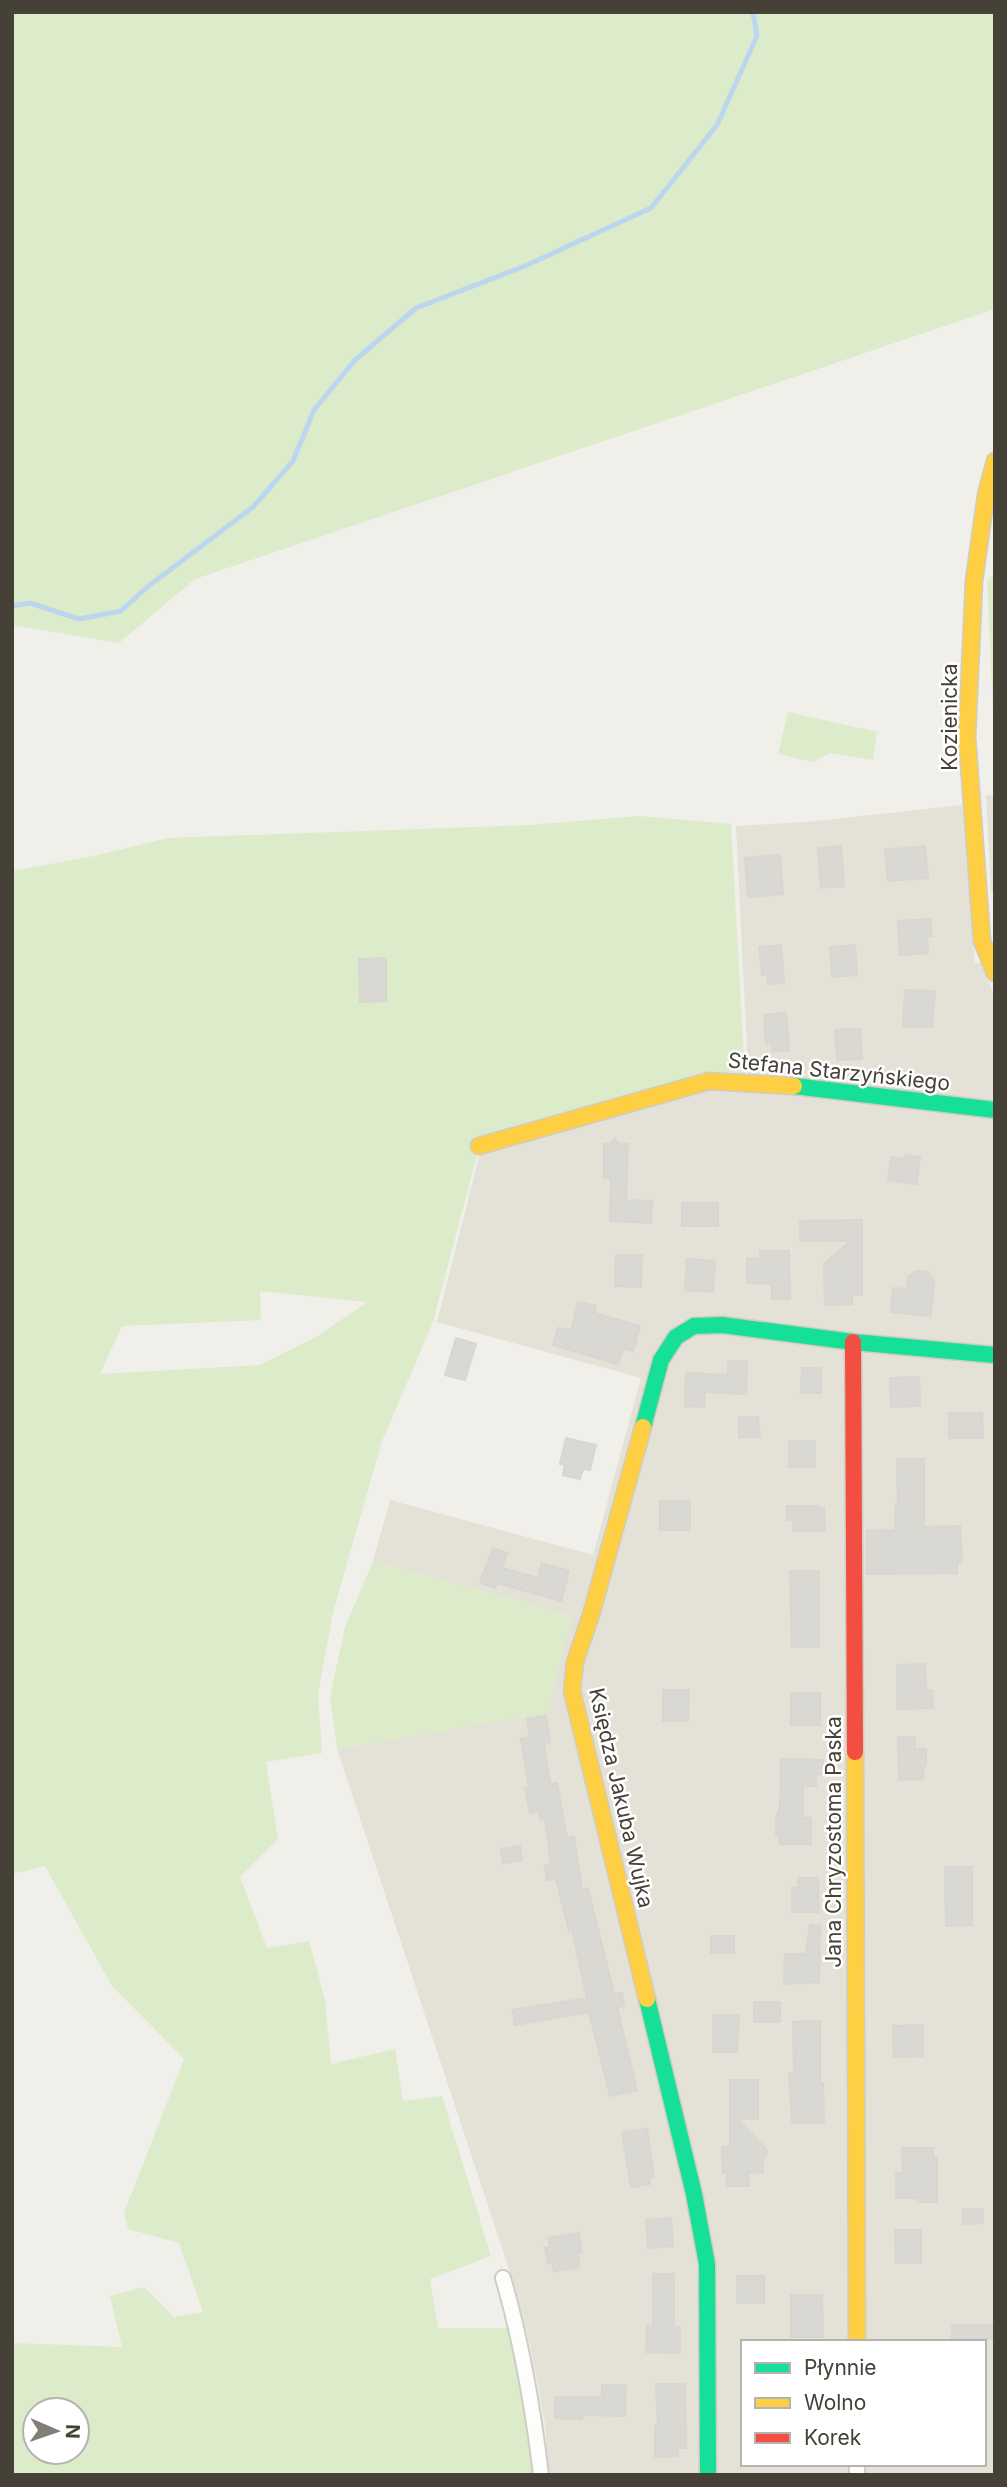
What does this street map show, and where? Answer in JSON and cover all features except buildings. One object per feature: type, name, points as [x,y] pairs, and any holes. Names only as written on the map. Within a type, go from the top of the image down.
[{"type":"street","name":"Kozienicka","points":[[995,461],[986,495],[974,581],[967,737],[982,941],[995,973]]},
{"type":"street","name":"Stefana Starzyńskiego","points":[[479,1146],[709,1081],[790,1086],[995,1110]]},
{"type":"street","name":"Księdza Jakuba Wujka","points":[[708,2475],[707,2264],[694,2194],[572,1691],[575,1662],[591,1615],[661,1360],[676,1337],[694,1326],[722,1325],[853,1342],[995,1355]]},
{"type":"street","name":"Jana Chryzostoma Paska","points":[[853,1342],[857,2340]]},
{"type":"street","points":[[503,2278],[516,2322],[533,2408],[541,2475]]},
{"type":"shaded area","points":[[986,795],[995,796],[995,893],[991,892]]},
{"type":"shaded area","points":[[962,805],[975,963],[981,963],[995,998],[995,2475],[548,2475],[545,2424],[530,2345],[515,2287],[337,1749],[549,1712],[557,1669],[572,1616],[373,1561],[390,1500],[593,1555],[641,1378],[437,1322],[480,1153],[706,1087],[749,1089],[736,826],[807,822]]},
{"type":"green space","points":[[12,12],[995,12],[995,309],[195,579],[119,643],[12,625]]},
{"type":"green space","points":[[995,573],[995,756],[987,580]]},
{"type":"green space","points":[[788,712],[877,732],[873,760],[830,753],[813,762],[778,754]]},
{"type":"green space","points":[[639,816],[731,824],[745,1078],[478,1151],[433,1322],[382,1441],[333,1612],[318,1694],[322,1753],[266,1762],[278,1839],[240,1877],[267,1948],[309,1941],[325,2000],[331,2064],[395,2049],[403,2101],[442,2096],[491,2256],[430,2279],[438,2328],[509,2328],[519,2358],[533,2475],[12,2475],[12,2343],[122,2347],[110,2296],[144,2287],[174,2317],[203,2312],[179,2243],[128,2229],[124,2213],[184,2059],[112,1986],[45,1866],[12,1874],[12,871],[94,856],[168,838],[530,825]],"holes":[[[260,1291],[367,1302],[318,1336],[260,1365],[100,1374],[122,1326],[261,1320]]]},
{"type":"green space","points":[[373,1561],[573,1616],[557,1669],[549,1713],[337,1749],[330,1697],[345,1627]]},
{"type":"waterway","points":[[12,606],[30,603],[79,619],[121,611],[146,588],[253,507],[293,461],[314,410],[355,360],[416,308],[525,266],[651,208],[717,125],[757,36],[753,12]]},
{"type":"traffic: fast","points":[[794,1086],[995,1110]]},
{"type":"traffic: fast","points":[[643,1427],[661,1360],[676,1337],[694,1326],[722,1325],[853,1342],[995,1355]]},
{"type":"traffic: fast","points":[[647,1999],[694,2194],[707,2264],[708,2475]]},
{"type":"traffic: slow","points":[[995,461],[986,495],[974,581],[967,737],[982,941],[995,973]]},
{"type":"traffic: slow","points":[[479,1146],[709,1081],[794,1086]]},
{"type":"traffic: slow","points":[[643,1427],[591,1615],[575,1662],[572,1691],[647,1999]]},
{"type":"traffic: slow","points":[[855,1752],[857,2340]]},
{"type":"traffic: jam","points":[[853,1342],[855,1752]]}]
